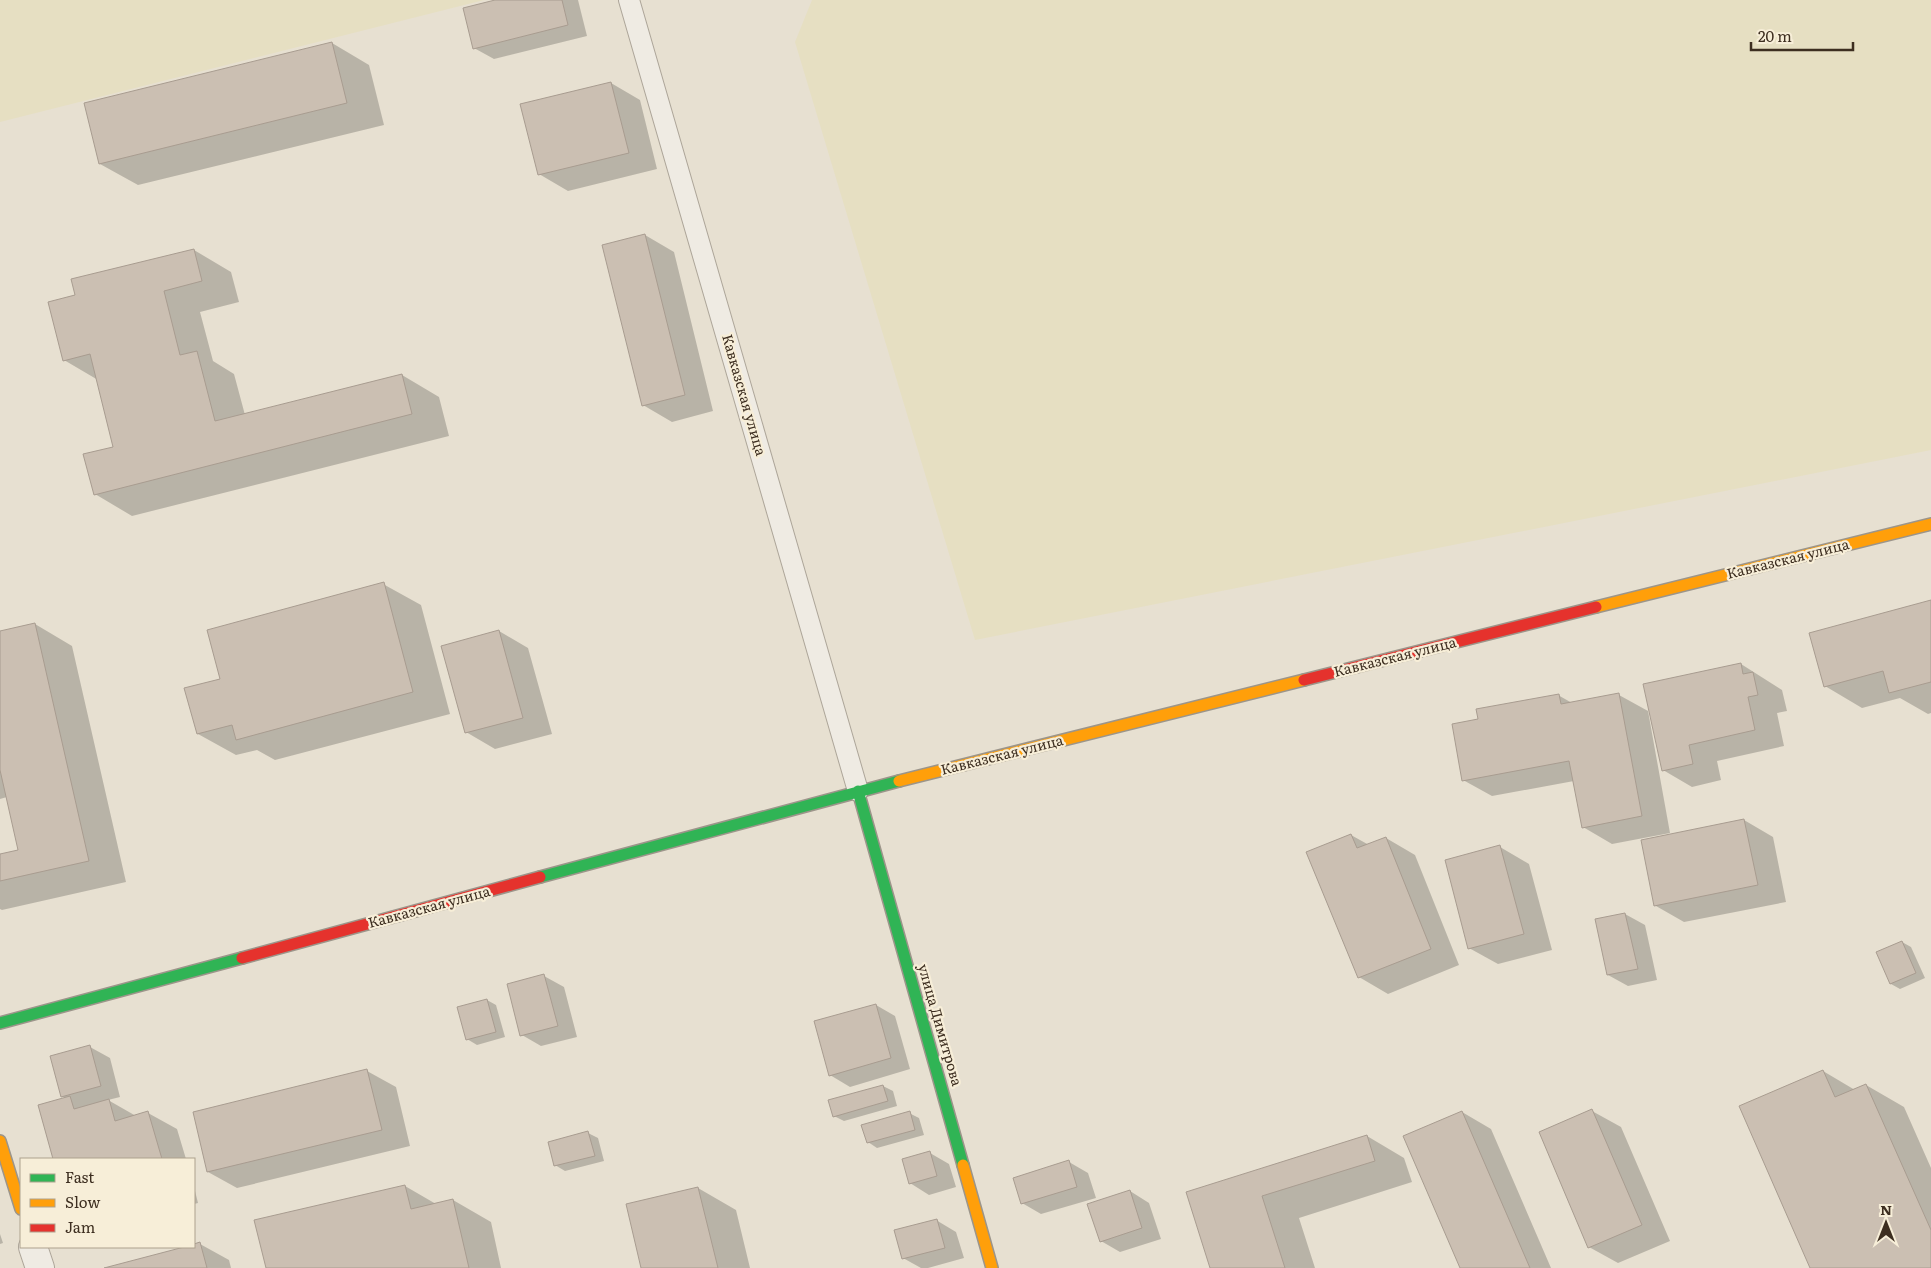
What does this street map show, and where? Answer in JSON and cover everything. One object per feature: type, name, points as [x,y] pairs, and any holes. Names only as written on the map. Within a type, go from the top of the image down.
[{"type":"main road","name":"Кавказская улица","points":[[0,1023],[858,791],[1931,524]]},
{"type":"main road","name":"улица Димитрова","points":[[858,791],[992,1268]]},
{"type":"main road","points":[[0,1140],[20,1206]]},
{"type":"street","points":[[33,1248],[40,1268]]},
{"type":"lane","name":"Кавказская улица","points":[[629,0],[858,791]]},
{"type":"shaded area","points":[[0,0],[484,0],[0,122]]},
{"type":"shaded area","points":[[812,0],[1931,0],[1931,450],[975,640],[795,42]]},
{"type":"building","points":[[495,0],[562,0],[568,25],[473,49],[463,8]]},
{"type":"building","points":[[332,42],[347,103],[99,164],[84,103]]},
{"type":"building","points":[[611,82],[629,153],[538,175],[520,104]]},
{"type":"building","points":[[645,234],[685,395],[642,406],[602,245]]},
{"type":"building","points":[[194,249],[202,281],[164,291],[180,355],[197,351],[215,421],[402,374],[412,414],[94,495],[83,454],[113,447],[90,354],[63,361],[48,302],[75,295],[71,279]]},
{"type":"building","points":[[384,582],[413,692],[236,740],[232,725],[197,734],[184,688],[220,679],[207,630]]},
{"type":"building","points":[[1931,600],[1931,682],[1889,693],[1883,671],[1824,687],[1809,633]]},
{"type":"building","points":[[35,623],[89,861],[0,881],[0,854],[18,850],[0,770],[0,631]]},
{"type":"building","points":[[499,630],[523,718],[465,733],[441,646]]},
{"type":"building","points":[[1741,663],[1743,674],[1753,672],[1758,695],[1748,697],[1755,730],[1689,745],[1693,764],[1662,771],[1643,684]]},
{"type":"building","points":[[1619,693],[1642,816],[1582,828],[1569,761],[1462,781],[1452,724],[1478,719],[1476,709],[1559,694],[1561,704]]},
{"type":"building","points":[[1744,819],[1758,885],[1654,906],[1641,840]]},
{"type":"building","points":[[1351,834],[1357,848],[1386,837],[1431,949],[1358,978],[1306,852]]},
{"type":"building","points":[[1500,845],[1524,934],[1468,949],[1445,860]]},
{"type":"building","points":[[1625,913],[1638,969],[1607,975],[1595,919]]},
{"type":"building","points":[[1902,941],[1916,973],[1890,984],[1876,952]]},
{"type":"building","points":[[544,974],[558,1026],[520,1036],[507,984]]},
{"type":"building","points":[[487,999],[496,1032],[466,1040],[457,1007]]},
{"type":"building","points":[[876,1004],[891,1058],[829,1076],[814,1021]]},
{"type":"building","points":[[90,1045],[101,1086],[61,1097],[50,1056]]},
{"type":"building","points":[[367,1069],[382,1130],[207,1172],[193,1112]]},
{"type":"building","points":[[1823,1070],[1835,1097],[1866,1084],[1931,1230],[1931,1268],[1810,1268],[1739,1106]]},
{"type":"building","points":[[883,1085],[888,1101],[833,1117],[828,1100]]},
{"type":"building","points":[[70,1096],[74,1109],[109,1099],[115,1121],[148,1111],[162,1158],[53,1158],[38,1105]]},
{"type":"building","points":[[1592,1109],[1642,1225],[1588,1248],[1539,1132]]},
{"type":"building","points":[[910,1111],[915,1130],[867,1143],[861,1125]]},
{"type":"building","points":[[1462,1111],[1530,1268],[1460,1268],[1403,1136]]},
{"type":"building","points":[[588,1131],[595,1156],[554,1166],[548,1142]]},
{"type":"building","points":[[1367,1135],[1375,1161],[1262,1196],[1285,1268],[1210,1268],[1186,1192]]},
{"type":"building","points":[[930,1151],[937,1176],[909,1184],[902,1159]]},
{"type":"building","points":[[1069,1160],[1077,1187],[1021,1204],[1013,1178]]},
{"type":"building","points":[[405,1185],[411,1209],[453,1199],[469,1268],[266,1268],[254,1220]]},
{"type":"building","points":[[698,1187],[718,1268],[641,1268],[626,1204]]},
{"type":"building","points":[[1130,1190],[1142,1228],[1100,1242],[1087,1204]]},
{"type":"building","points":[[937,1219],[945,1248],[902,1259],[894,1230]]},
{"type":"building","points":[[200,1242],[207,1268],[104,1268],[180,1248],[195,1248],[195,1244]]},
{"type":"traffic: fast","points":[[540,877],[899,781]]},
{"type":"traffic: fast","points":[[858,791],[963,1165]]},
{"type":"traffic: fast","points":[[0,1023],[242,958]]},
{"type":"traffic: slow","points":[[1596,607],[1931,524]]},
{"type":"traffic: slow","points":[[899,781],[1304,680]]},
{"type":"traffic: slow","points":[[0,1141],[20,1206]]},
{"type":"traffic: slow","points":[[963,1165],[992,1268]]},
{"type":"traffic: jam","points":[[1304,680],[1596,607]]},
{"type":"traffic: jam","points":[[242,958],[540,877]]}]
